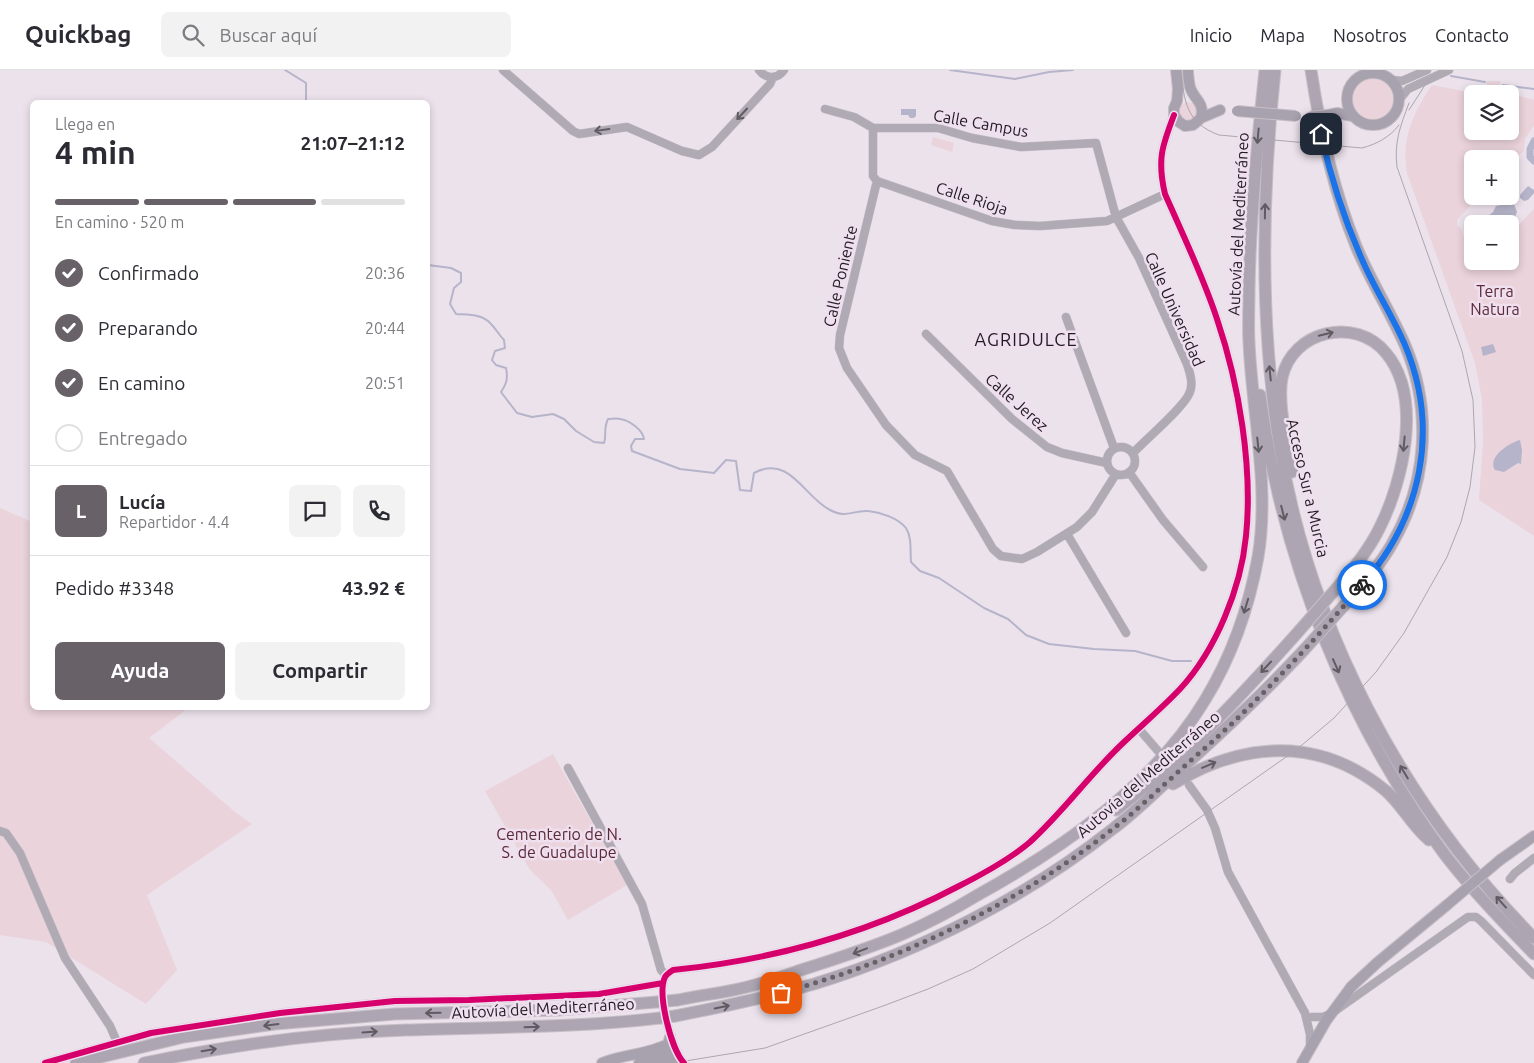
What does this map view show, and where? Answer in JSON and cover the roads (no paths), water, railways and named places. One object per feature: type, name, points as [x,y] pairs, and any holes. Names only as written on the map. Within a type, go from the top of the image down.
[{"type":"highway","name":"Autovía del Mediterráneo","points":[[76,1063],[184,1037],[275,1024],[394,1014],[600,1008],[678,1000],[747,987],[848,955],[905,933],[1018,872],[1069,838],[1112,804],[1167,751],[1190,722],[1215,683],[1231,650],[1248,602],[1258,556],[1261,520],[1261,475],[1248,339],[1252,215],[1265,70]]},
{"type":"highway","name":"Acceso Sur a Murcia","points":[[1275,70],[1265,210],[1265,291],[1270,372],[1279,444],[1293,506],[1315,584],[1336,640],[1366,705],[1421,799],[1488,889],[1534,938]]},
{"type":"highway","name":"Autovía del Mediterráneo","points":[[144,1063],[238,1046],[311,1036],[405,1030],[576,1026],[660,1018],[746,1002],[816,983],[927,941],[985,912],[1032,885],[1114,828],[1246,710],[1304,650],[1368,578],[1393,543],[1411,503],[1420,463],[1422,412],[1417,380],[1404,344],[1372,282],[1342,208],[1321,134],[1311,70]]},
{"type":"highway","name":"Acceso Sur a Murcia","points":[[1249,292],[1255,356],[1269,451],[1282,509],[1304,585],[1327,647],[1365,726],[1396,780],[1445,854],[1480,896],[1534,954]]},
{"type":"highway","points":[[905,933],[1000,888],[1048,859],[1110,815],[1146,786],[1196,740],[1298,631],[1341,583],[1374,539],[1391,502],[1401,467],[1406,421],[1402,386],[1399,375],[1390,358],[1379,346],[1365,336],[1341,332],[1318,336],[1298,348],[1288,362],[1282,388],[1283,416],[1299,504],[1309,546],[1336,640]]},
{"type":"highway","points":[[1151,796],[1201,768],[1236,755],[1272,751],[1310,754],[1347,766],[1373,782],[1386,792],[1424,836],[1445,854]]},
{"type":"main road","points":[[1176,70],[1178,89],[1174,115],[1179,122],[1185,126],[1193,125],[1201,118],[1220,110]]},
{"type":"main road","points":[[1188,70],[1191,89],[1203,111],[1201,118]]},
{"type":"main road","points":[[1177,101],[1185,97],[1193,98],[1200,103],[1220,110],[1310,117],[1332,114],[1352,116],[1364,124],[1380,124],[1393,116],[1399,100],[1399,93],[1385,75],[1361,72],[1350,84],[1341,109],[1332,114]]},
{"type":"main road","points":[[1346,97],[1352,116]]},
{"type":"main road","points":[[1302,1063],[1343,996],[1362,976],[1500,860],[1534,836]]},
{"type":"main road","points":[[637,1058],[668,1044],[670,1037]]},
{"type":"main road","points":[[602,1063],[637,1058],[679,1058]]},
{"type":"street","points":[[504,70],[573,132],[579,134],[627,127],[682,151],[699,155],[712,147],[770,84],[773,77]]},
{"type":"street","points":[[759,70],[764,76],[773,77],[778,76],[784,70]]},
{"type":"street","points":[[1385,75],[1402,81],[1427,70]]},
{"type":"street","points":[[1399,100],[1408,89],[1449,70]]},
{"type":"street","points":[[825,109],[854,117],[874,128],[873,176],[877,181]]},
{"type":"street","points":[[44,1063],[151,1033],[280,1013],[395,1001],[495,1000],[600,994],[664,979],[673,970],[779,953],[853,932],[947,892],[988,871],[1028,843],[1061,811],[1092,773],[1182,687],[1211,647],[1237,585],[1246,537],[1248,510],[1244,442],[1238,398],[1217,318],[1165,194],[1160,165],[1162,147],[1174,115]]},
{"type":"street","points":[[1162,147],[1171,131],[1185,126]]},
{"type":"street","name":"Calle Campus","points":[[874,128],[938,128],[972,138],[1021,147],[1096,143],[1116,217]]},
{"type":"street","name":"Calle Rioja","points":[[877,181],[992,221],[1014,225],[1040,226],[1107,221],[1165,194]]},
{"type":"street","name":"Calle Poniente","points":[[877,181],[840,335],[839,348],[846,368],[886,425],[915,455],[947,471],[993,549],[1011,558],[1022,559],[1037,552],[1077,527],[1092,512],[1116,474]]},
{"type":"street","name":"Calle Universidad","points":[[1116,217],[1148,277],[1191,376],[1190,394],[1133,453]]},
{"type":"street","points":[[1066,317],[1114,448]]},
{"type":"street","name":"Calle Jerez","points":[[926,334],[1012,419],[1047,447],[1062,453],[1106,463]]},
{"type":"street","points":[[1124,447],[1133,453],[1135,461],[1129,472],[1116,474],[1108,468],[1106,463],[1107,457],[1114,448],[1124,447]]},
{"type":"street","points":[[1129,472],[1163,520],[1203,566]]},
{"type":"street","points":[[1067,534],[1126,634]]},
{"type":"street","points":[[1139,729],[1158,751]]},
{"type":"street","points":[[568,768],[642,904],[664,979],[665,1010],[670,1037],[679,1058]]},
{"type":"street","points":[[1189,785],[1207,810],[1228,872],[1308,1015],[1318,1025],[1320,1032],[1313,1032],[1309,1028]]},
{"type":"street","points":[[0,831],[6,833],[20,853],[65,958],[110,1026],[117,1042]]},
{"type":"street","points":[[1510,878],[1534,858]]},
{"type":"street","points":[[1308,1015],[1323,1017],[1332,1013],[1468,917],[1481,921],[1534,976]]},
{"type":"street","points":[[1308,1015],[1311,1040],[1310,1050]]},
{"type":"water","points":[[901,109],[916,109],[916,116],[914,118],[910,118],[908,115],[901,115]]},
{"type":"water","points":[[1528,186],[1534,190],[1534,193],[1528,200],[1524,201],[1520,198],[1520,195]]},
{"type":"water","points":[[1514,205],[1517,212],[1516,215],[1490,215],[1496,206]]},
{"type":"water","points":[[1493,344],[1496,352],[1483,356],[1481,347]]},
{"type":"water","points":[[1520,440],[1522,450],[1521,464],[1518,463],[1504,472],[1495,470],[1494,460],[1500,451]]},
{"type":"waterway","points":[[285,70],[306,83],[306,100]]},
{"type":"waterway","points":[[950,70],[1015,79],[1049,72],[1073,70]]},
{"type":"waterway","points":[[1451,76],[1485,82]]},
{"type":"waterway","points":[[1519,87],[1534,89]]},
{"type":"waterway","points":[[1534,141],[1530,149],[1530,157],[1534,161]]},
{"type":"waterway","points":[[430,265],[451,268],[461,273],[461,282],[454,288],[450,304],[456,314],[484,318],[504,340],[505,348],[495,351],[492,360],[496,365],[506,368],[507,380],[501,392],[517,413],[532,417],[553,414],[564,419],[576,431],[594,442],[604,443],[608,419],[624,420],[638,429],[644,439],[635,439],[631,446],[632,451],[680,469],[714,473],[726,460],[736,461],[740,490],[751,491],[754,473],[767,469],[777,469],[787,473],[821,504],[836,513],[873,512],[889,516],[903,524],[909,536],[911,562],[920,571],[939,578],[984,608],[1008,619],[1026,635],[1049,644],[1135,651],[1172,661],[1191,661]]},
{"type":"tram line","points":[[1181,70],[1186,101],[1193,117],[1208,130],[1219,135],[1362,148],[1383,140],[1399,125]]},
{"type":"tram line","points":[[1409,110],[1427,82],[1442,70]]},
{"type":"tram line","points":[[673,1063],[765,1048],[928,989],[973,969],[1050,923],[1296,750],[1334,718],[1376,672],[1404,633],[1447,557],[1461,522],[1470,487],[1475,447],[1473,400],[1462,351],[1397,167],[1396,150],[1409,103]]},
{"type":"district","name":"AGRIDULCE","points":[[1026,340]]},
{"type":"park label","name":"Terra Natura","points":[[1495,300]]},
{"type":"park label","name":"Cementerio de N. S. de Guadalupe","points":[[559,843]]}]
